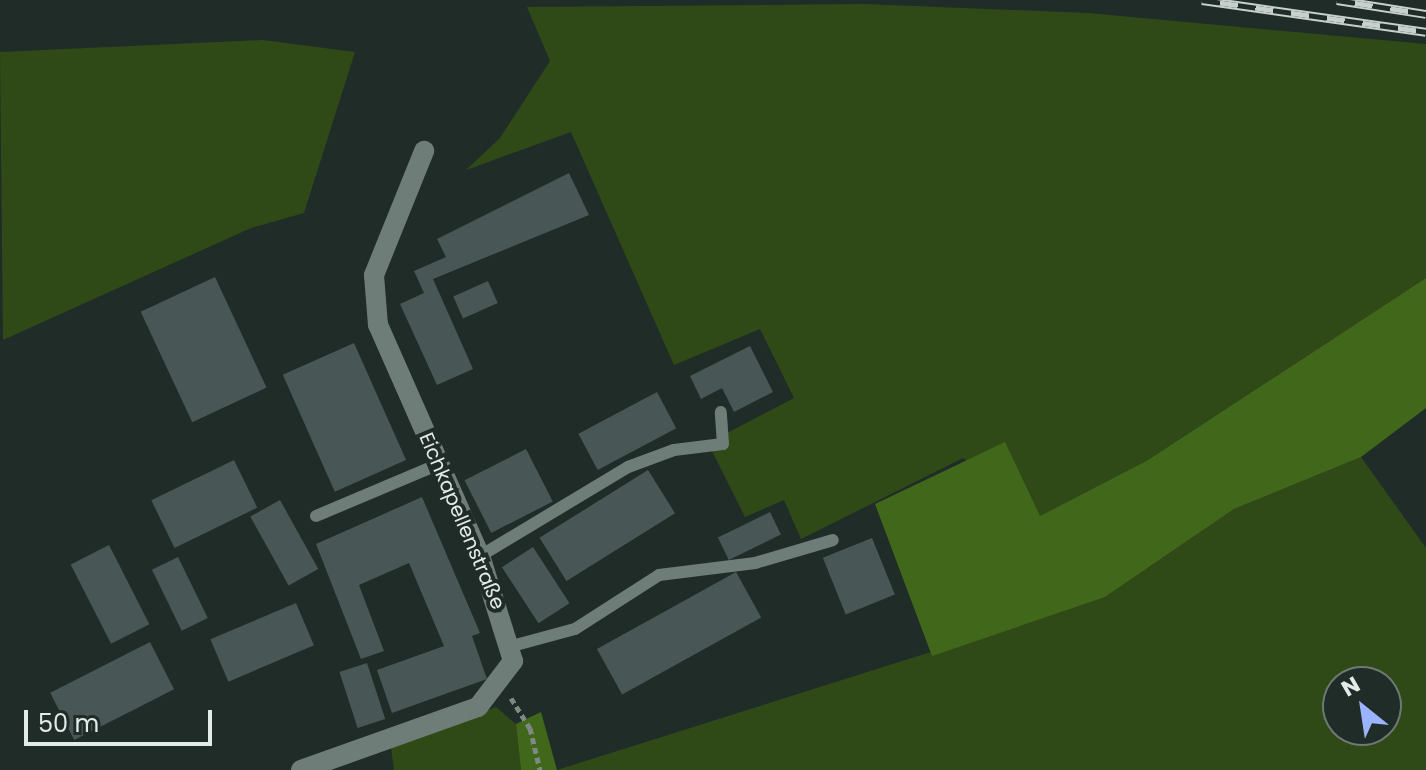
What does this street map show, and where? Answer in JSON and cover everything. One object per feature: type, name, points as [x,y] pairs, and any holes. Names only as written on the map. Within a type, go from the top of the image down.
[{"type":"street","name":"Eichkapellenstraße","points":[[424,151],[374,275],[378,325],[480,556],[512,646]]},
{"type":"street","points":[[301,770],[478,707],[500,687],[512,646]]},
{"type":"lane","points":[[480,556],[628,467],[674,450],[699,452],[723,444],[721,412]]},
{"type":"lane","points":[[316,516],[439,464]]},
{"type":"lane","points":[[512,646],[575,629],[659,575],[755,563],[833,540]]},
{"type":"path","points":[[500,687],[530,728],[540,770]]},
{"type":"green space","points":[[864,4],[1088,13],[1426,44],[1426,278],[1148,460],[1040,516],[963,458],[801,539],[784,500],[745,517],[708,443],[794,398],[760,329],[674,365],[571,132],[466,170],[500,138],[550,61],[527,7]]},
{"type":"green space","points":[[263,40],[355,52],[304,213],[251,228],[3,340],[0,52]]},
{"type":"green space","points":[[1426,278],[1426,408],[1361,457],[1234,509],[1105,597],[932,656],[875,504],[1005,442],[1040,516],[1148,460]]},
{"type":"green space","points":[[1361,457],[1426,548],[1426,770],[557,770],[1105,597],[1234,509]]},
{"type":"green space","points":[[496,707],[516,724],[521,770],[394,770],[391,747]]},
{"type":"green space","points":[[541,712],[557,770],[521,770],[516,724]]},
{"type":"building","points":[[569,173],[589,215],[433,279],[473,369],[437,385],[400,304],[424,293],[414,271],[446,257],[437,239]]},
{"type":"building","points":[[215,277],[267,388],[192,422],[141,312]]},
{"type":"building","points":[[488,281],[498,303],[463,318],[453,296]]},
{"type":"building","points":[[354,343],[406,460],[335,492],[283,375]]},
{"type":"building","points":[[750,346],[773,392],[734,412],[722,388],[701,399],[690,376]]},
{"type":"building","points":[[657,392],[676,428],[598,470],[578,434]]},
{"type":"building","points":[[526,449],[553,502],[491,533],[465,480]]},
{"type":"building","points":[[234,460],[257,508],[175,548],[151,500]]},
{"type":"building","points":[[648,470],[675,513],[566,581],[539,538]]},
{"type":"building","points":[[422,497],[480,633],[472,636],[487,679],[392,713],[377,670],[444,646],[409,563],[359,585],[384,651],[361,659],[316,544]]},
{"type":"building","points":[[280,500],[318,569],[289,586],[250,516]]},
{"type":"building","points":[[770,512],[781,534],[729,560],[718,537]]},
{"type":"building","points":[[872,538],[895,595],[846,614],[823,558]]},
{"type":"building","points":[[109,545],[149,624],[111,644],[71,565]]},
{"type":"building","points":[[533,547],[569,603],[538,623],[502,567]]},
{"type":"building","points":[[178,557],[208,618],[182,631],[152,570]]},
{"type":"building","points":[[736,572],[761,617],[622,695],[597,649]]},
{"type":"building","points":[[296,603],[314,645],[228,682],[210,639]]},
{"type":"building","points":[[150,642],[174,689],[74,740],[50,693]]},
{"type":"building","points":[[367,663],[385,719],[358,728],[339,672]]},
{"type":"railway","points":[[1202,0],[1426,32]]},
{"type":"railway","points":[[1337,0],[1426,14]]}]
